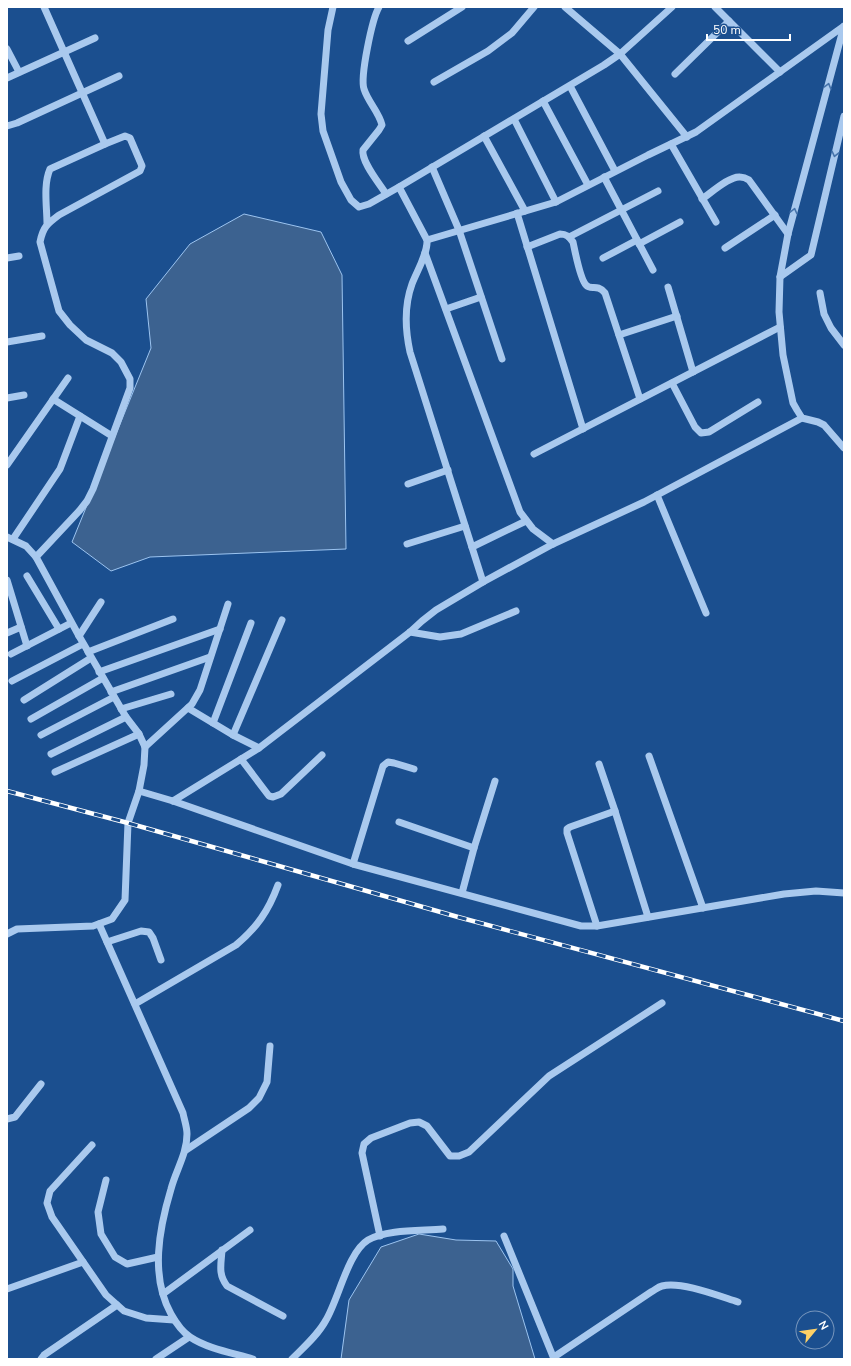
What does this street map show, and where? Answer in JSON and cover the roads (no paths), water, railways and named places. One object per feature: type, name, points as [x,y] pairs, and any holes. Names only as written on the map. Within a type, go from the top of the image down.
[{"type":"street","points":[[44,7],[105,144]]},
{"type":"street","points":[[333,7],[328,30],[320,114],[323,131],[341,182],[351,200],[359,207],[369,204],[399,187],[570,86],[620,54],[672,7]]},
{"type":"street","points":[[379,7],[371,26],[362,83],[382,126],[363,150],[362,154],[366,164],[386,194]]},
{"type":"street","points":[[408,41],[462,7]]},
{"type":"street","points":[[434,82],[488,51],[512,33],[534,7]]},
{"type":"street","points":[[566,7],[620,54],[687,136]]},
{"type":"street","points":[[715,7],[780,72]]},
{"type":"street","points":[[675,74],[729,22]]},
{"type":"street","points":[[428,240],[556,202],[615,171],[696,132],[844,26]]},
{"type":"street","points":[[844,26],[788,234],[780,277],[779,312],[783,355],[793,403],[796,410],[802,418],[824,425],[844,448]]},
{"type":"street","points":[[7,78],[95,38]]},
{"type":"street","points":[[7,49],[19,72]]},
{"type":"street","points":[[7,126],[17,123],[119,76]]},
{"type":"street","points":[[570,86],[615,171]]},
{"type":"street","points":[[543,101],[588,185]]},
{"type":"street","points":[[780,277],[810,255],[844,116]]},
{"type":"street","points":[[514,119],[556,202]]},
{"type":"street","points":[[36,557],[87,501],[130,388],[130,379],[121,362],[112,354],[86,340],[70,325],[59,311],[40,242],[42,232],[47,224],[59,216],[140,171],[142,166],[128,136],[105,144],[53,167],[50,170],[47,191],[47,224]]},
{"type":"street","points":[[484,136],[525,211]]},
{"type":"street","points":[[671,144],[716,222]]},
{"type":"street","points":[[432,168],[459,230],[502,359]]},
{"type":"street","points":[[604,177],[652,270]]},
{"type":"street","points":[[702,199],[730,180],[737,177],[742,177],[749,180],[788,234]]},
{"type":"street","points":[[399,187],[428,240],[428,247],[411,285],[406,306],[406,334],[410,352],[483,582]]},
{"type":"street","points":[[569,237],[658,191]]},
{"type":"street","points":[[517,214],[583,429]]},
{"type":"street","points":[[725,248],[775,215]]},
{"type":"street","points":[[603,258],[680,222]]},
{"type":"street","points":[[527,247],[560,234],[565,234],[569,237],[586,285],[590,287],[598,287],[605,293],[640,400]]},
{"type":"street","points":[[425,252],[520,512],[534,529],[553,544]]},
{"type":"street","points":[[7,258],[19,256]]},
{"type":"street","points":[[668,287],[693,372]]},
{"type":"street","points":[[820,293],[824,314],[831,328],[843,341]]},
{"type":"street","points":[[446,309],[481,297]]},
{"type":"street","points":[[619,335],[677,316]]},
{"type":"street","points":[[534,454],[780,328]]},
{"type":"street","points":[[7,342],[42,336]]},
{"type":"street","points":[[7,465],[68,378]]},
{"type":"street","points":[[672,383],[695,427],[701,433],[709,432],[758,402]]},
{"type":"street","points":[[7,398],[24,395]]},
{"type":"street","points":[[53,399],[112,436]]},
{"type":"street","points":[[7,927],[17,929],[93,926],[112,919],[125,900],[128,823],[139,791],[144,765],[145,747],[139,734],[126,718],[83,644],[36,557],[26,546],[10,538],[60,469],[80,416]]},
{"type":"street","points":[[173,801],[259,748],[410,632],[432,613],[483,582],[553,544],[657,495],[802,418]]},
{"type":"street","points":[[408,484],[448,470]]},
{"type":"street","points":[[657,495],[706,613]]},
{"type":"street","points":[[472,547],[526,521]]},
{"type":"street","points":[[407,544],[465,526]]},
{"type":"street","points":[[27,576],[59,629]]},
{"type":"street","points":[[7,580],[9,593],[27,646]]},
{"type":"street","points":[[79,636],[101,602]]},
{"type":"street","points":[[145,747],[192,704],[200,690],[228,604]]},
{"type":"street","points":[[410,632],[440,637],[461,634],[516,611]]},
{"type":"street","points":[[24,700],[90,655],[173,619]]},
{"type":"street","points":[[233,735],[282,620]]},
{"type":"street","points":[[11,654],[71,623]]},
{"type":"street","points":[[213,723],[251,623]]},
{"type":"street","points":[[7,632],[21,628]]},
{"type":"street","points":[[31,719],[101,675],[220,629]]},
{"type":"street","points":[[12,681],[83,644]]},
{"type":"street","points":[[41,735],[113,695],[210,657]]},
{"type":"street","points":[[121,709],[171,694]]},
{"type":"street","points":[[188,708],[233,735],[259,748]]},
{"type":"street","points":[[51,754],[126,718]]},
{"type":"street","points":[[55,772],[139,734]]},
{"type":"street","points":[[241,759],[269,796],[273,797],[281,794],[322,755]]},
{"type":"street","points":[[649,756],[703,908]]},
{"type":"street","points":[[352,864],[383,766],[388,762],[394,762],[414,769]]},
{"type":"street","points":[[599,764],[616,811],[648,917]]},
{"type":"street","points":[[462,893],[474,848],[495,781]]},
{"type":"street","points":[[139,791],[173,801],[352,864],[581,926],[598,926],[784,894],[816,891],[844,893]]},
{"type":"street","points":[[598,926],[567,833],[567,829],[616,811]]},
{"type":"street","points":[[399,822],[474,848]]},
{"type":"street","points":[[135,1004],[236,945],[260,922],[272,901],[278,885]]},
{"type":"street","points":[[99,924],[183,1113],[187,1132],[186,1150],[171,1188],[162,1229],[158,1257],[160,1283],[167,1307],[177,1326],[189,1337],[206,1345],[253,1359]]},
{"type":"street","points":[[7,934],[17,929]]},
{"type":"street","points":[[107,942],[141,931],[149,932],[153,938],[161,960]]},
{"type":"street","points":[[380,1236],[362,1153],[364,1144],[371,1138],[410,1123],[419,1122],[427,1126],[450,1156],[460,1156],[469,1152],[549,1076],[662,1003]]},
{"type":"street","points":[[186,1150],[249,1108],[259,1098],[267,1082],[270,1046]]},
{"type":"street","points":[[7,1118],[15,1117],[41,1084]]},
{"type":"street","points":[[92,1145],[50,1190],[48,1203],[52,1217],[106,1295],[124,1311],[146,1318],[174,1320]]},
{"type":"street","points":[[106,1180],[98,1212],[102,1234],[115,1257],[127,1264],[158,1257]]},
{"type":"street","points":[[292,1359],[326,1321],[359,1247],[369,1240],[388,1233],[443,1229]]},
{"type":"street","points":[[163,1294],[250,1230]]},
{"type":"street","points":[[504,1236],[554,1358],[662,1286],[673,1285],[687,1287],[738,1302]]},
{"type":"street","points":[[222,1250],[220,1273],[226,1286],[283,1316]]},
{"type":"street","points":[[7,1289],[83,1262]]},
{"type":"street","points":[[41,1359],[44,1355],[117,1305]]},
{"type":"street","points":[[156,1359],[189,1337]]},
{"type":"water","points":[[244,214],[321,232],[342,275],[346,549],[150,557],[111,571],[72,542],[151,348],[146,299],[190,244]]},
{"type":"water","points":[[419,1234],[456,1240],[496,1241],[513,1269],[513,1286],[535,1359],[341,1359],[349,1300],[381,1247]]},
{"type":"railway","points":[[7,791],[128,823],[458,917],[844,1021]]}]
